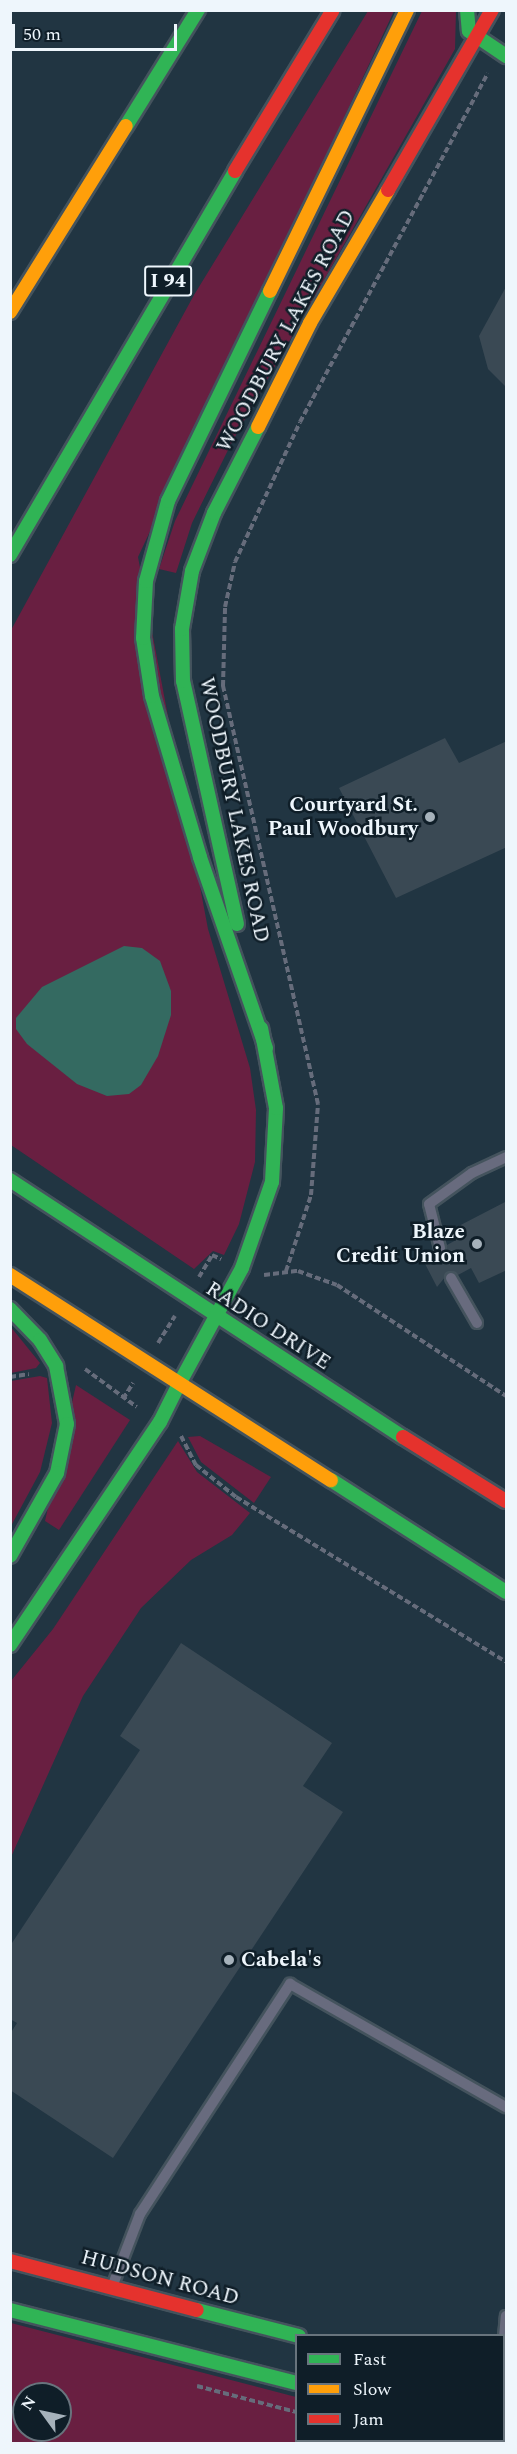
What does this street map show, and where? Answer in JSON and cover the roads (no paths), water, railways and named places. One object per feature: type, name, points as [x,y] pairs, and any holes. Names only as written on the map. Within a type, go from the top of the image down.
[{"type":"main road","points":[[10,312],[198,10]]},
{"type":"main road","name":"I 94","points":[[11,554],[153,306],[333,10]]},
{"type":"main road","points":[[266,1048],[200,857],[152,696],[143,638],[146,581],[174,490],[407,10]]},
{"type":"main road","points":[[467,10],[466,24],[475,37],[507,56]]},
{"type":"main road","name":"WOODBURY LAKES ROAD","points":[[10,1645],[160,1422],[252,1245],[274,1174],[276,1108],[266,1048],[187,705],[182,642],[187,596],[209,524],[289,364],[492,10]]},
{"type":"main road","name":"RADIO DRIVE","points":[[10,1180],[216,1317],[507,1501]]},
{"type":"main road","points":[[10,1275],[178,1386],[507,1592]]},
{"type":"main road","points":[[10,1309],[40,1340],[56,1366],[67,1410],[62,1458],[10,1556]]},
{"type":"main road","name":"HUDSON ROAD","points":[[10,2262],[295,2335]]},
{"type":"main road","points":[[10,2310],[295,2383]]},
{"type":"lane","points":[[440,1248],[429,1204],[472,1173],[507,1157]]},
{"type":"lane","points":[[451,1278],[477,1323]]},
{"type":"lane","points":[[112,2287],[140,2214],[290,1984],[507,2108]]},
{"type":"lane","points":[[504,2334],[507,2316]]},
{"type":"place","name":"Courtyard St. Paul Woodbury","points":[[430,817]]},
{"type":"place","name":"Blaze Credit Union","points":[[477,1244]]},
{"type":"place","name":"Cabela's","points":[[229,1960]]}]
